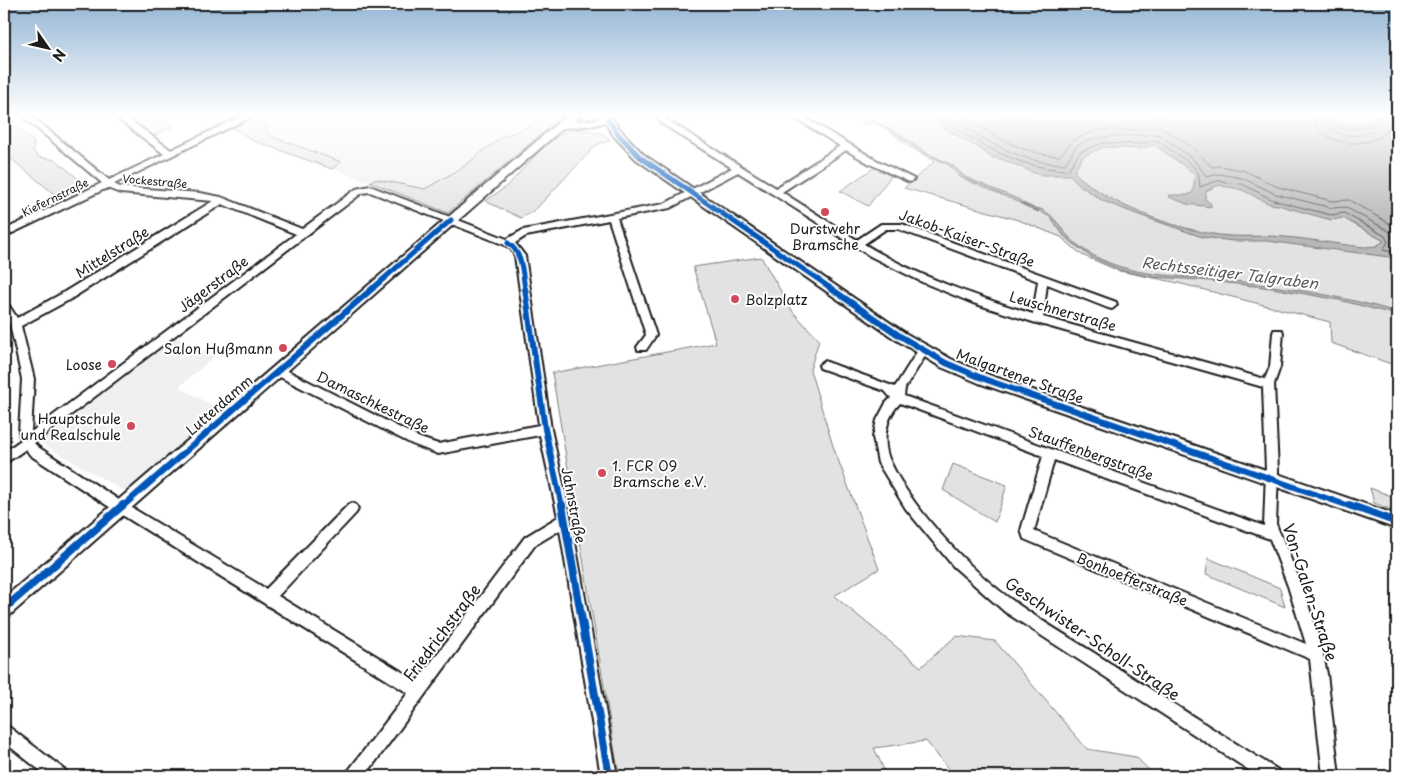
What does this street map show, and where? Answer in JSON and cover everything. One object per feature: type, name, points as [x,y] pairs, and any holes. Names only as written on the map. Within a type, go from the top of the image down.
[{"type":"street","name":"Vockestraße","points":[[68,151],[108,184],[120,190],[200,196],[221,200],[303,233]]},
{"type":"street","points":[[166,151],[170,154]]},
{"type":"street","name":"Kiefernstraße","points":[[4,234],[176,151]]},
{"type":"street","name":"Lutterdamm","points":[[4,609],[531,151]]},
{"type":"street","name":"Malgartener Straße","points":[[635,151],[640,157],[900,336],[946,363],[984,379],[1397,522]]},
{"type":"street","name":"Leuschnerstraße","points":[[712,151],[873,254],[926,280],[977,300],[1037,320],[1268,384]]},
{"type":"street","points":[[776,192],[838,151]]},
{"type":"street","points":[[856,151],[910,179]]},
{"type":"street","points":[[451,220],[508,242],[523,234],[667,206],[738,168]]},
{"type":"street","name":"Jägerstraße","points":[[4,459],[359,190],[375,189],[387,196],[451,220]]},
{"type":"street","name":"Mittelstraße","points":[[15,324],[65,298],[221,200]]},
{"type":"street","points":[[612,216],[651,335],[642,347]]},
{"type":"street","name":"Jakob-Kaiser-Straße","points":[[857,244],[884,226],[899,226],[1112,306]]},
{"type":"street","name":"Jahnstraße","points":[[508,242],[520,256],[545,429],[565,520],[609,776]]},
{"type":"street","name":"Jakob-Kaiser-Straße","points":[[1037,320],[1043,280]]},
{"type":"street","points":[[4,307],[15,324],[28,379],[25,433],[27,442],[42,458],[419,691]]},
{"type":"street","points":[[1268,384],[1275,367],[1278,333]]},
{"type":"street","name":"Geschwister-Scholl-Straße","points":[[924,350],[900,387],[898,398],[890,406],[883,420],[879,437],[884,463],[910,506],[958,562],[1010,607],[1272,776]]},
{"type":"street","name":"Stauffenbergstraße","points":[[824,365],[889,388],[898,398],[1274,535]]},
{"type":"street","name":"Damaschkestraße","points":[[278,371],[416,441],[438,449],[545,429]]},
{"type":"street","name":"Von-Galen-Straße","points":[[1268,384],[1272,478],[1270,524],[1295,586],[1320,674],[1331,776]]},
{"type":"street","name":"Bonhoefferstraße","points":[[1050,454],[1027,530],[1034,539],[1314,654]]},
{"type":"street","points":[[268,596],[352,509]]},
{"type":"street","name":"Friedrichstraße","points":[[355,776],[530,541],[565,520]]},
{"type":"street","points":[[4,732],[59,776]]},
{"type":"shaded area","points":[[4,151],[33,151],[39,157],[56,160],[89,188],[63,201]]},
{"type":"shaded area","points":[[283,151],[312,151],[341,162],[332,169]]},
{"type":"shaded area","points":[[312,151],[483,151],[463,167],[425,189],[375,179],[370,182],[332,169],[340,162]]},
{"type":"shaded area","points":[[483,151],[521,151],[448,213],[370,182],[375,179],[425,189],[463,167]]},
{"type":"shaded area","points":[[540,151],[590,151],[535,210],[521,218],[485,201],[508,185]]},
{"type":"shaded area","points":[[918,151],[1397,151],[1397,366],[1331,343],[1330,322],[1174,282],[1119,271],[1082,255],[1061,237],[1018,220],[904,188],[935,161]]},
{"type":"shaded area","points":[[875,167],[891,176],[868,206],[840,191]]},
{"type":"shaded area","points":[[761,257],[793,312],[819,340],[810,370],[833,446],[879,569],[834,596],[921,667],[956,636],[995,641],[1087,749],[1136,757],[1155,776],[954,776],[926,741],[874,748],[887,776],[619,776],[552,373],[716,343],[693,267]]},
{"type":"shaded area","name":"Hauptschule und Realschule","points":[[174,336],[215,356],[179,387],[221,410],[126,492],[39,442]]},
{"type":"shaded area","points":[[953,464],[1007,485],[995,522],[943,490]]},
{"type":"shaded area","points":[[1370,488],[1397,498],[1397,512],[1374,503]]},
{"type":"shaded area","points":[[1208,558],[1280,588],[1285,607],[1206,574]]},
{"type":"water","points":[[921,151],[925,151],[952,165],[965,177],[1020,200],[1023,204],[960,177],[949,165]]},
{"type":"water","points":[[984,151],[1094,151],[1083,156],[1074,172],[1104,195],[1122,205],[1161,221],[1201,232],[1225,236],[1269,236],[1364,247],[1376,246],[1384,241],[1343,218],[1331,220],[1273,205],[1237,188],[1219,185],[1206,191],[1205,199],[1211,204],[1211,207],[1187,204],[1169,197],[1170,195],[1188,195],[1193,192],[1195,176],[1164,151],[1397,151],[1397,258],[1267,241],[1233,241],[1202,237],[1103,201],[1082,187],[1070,175],[1039,175],[1006,161],[991,157]]},
{"type":"water","points":[[1035,208],[1041,209],[1051,216],[1076,244],[1101,259],[1121,267],[1157,274],[1218,279],[1309,292],[1375,306],[1397,312],[1397,315],[1339,300],[1272,288],[1153,277],[1120,270],[1091,257],[1064,236],[1051,218]]},
{"type":"waterway","name":"Rechtsseitiger Talgraben","points":[[1021,203],[1038,211]]},
{"type":"cycle path","points":[[635,151],[640,157],[900,336],[946,363],[984,379],[1397,522]]},
{"type":"cycle path","points":[[4,609],[451,220]]},
{"type":"cycle path","points":[[508,243],[514,247],[520,256],[545,429],[565,520],[609,776]]},
{"type":"place","name":"Durstwehr Bramsche","points":[[825,212]]},
{"type":"place","name":"Bolzplatz","points":[[735,299]]},
{"type":"place","name":"Salon Hußmann","points":[[283,348]]},
{"type":"place","name":"Loose","points":[[112,364]]},
{"type":"place","name":"Hauptschule und Realschule","points":[[131,426]]},
{"type":"place","name":"1. FCR 09 Bramsche e.V.","points":[[602,473]]}]
